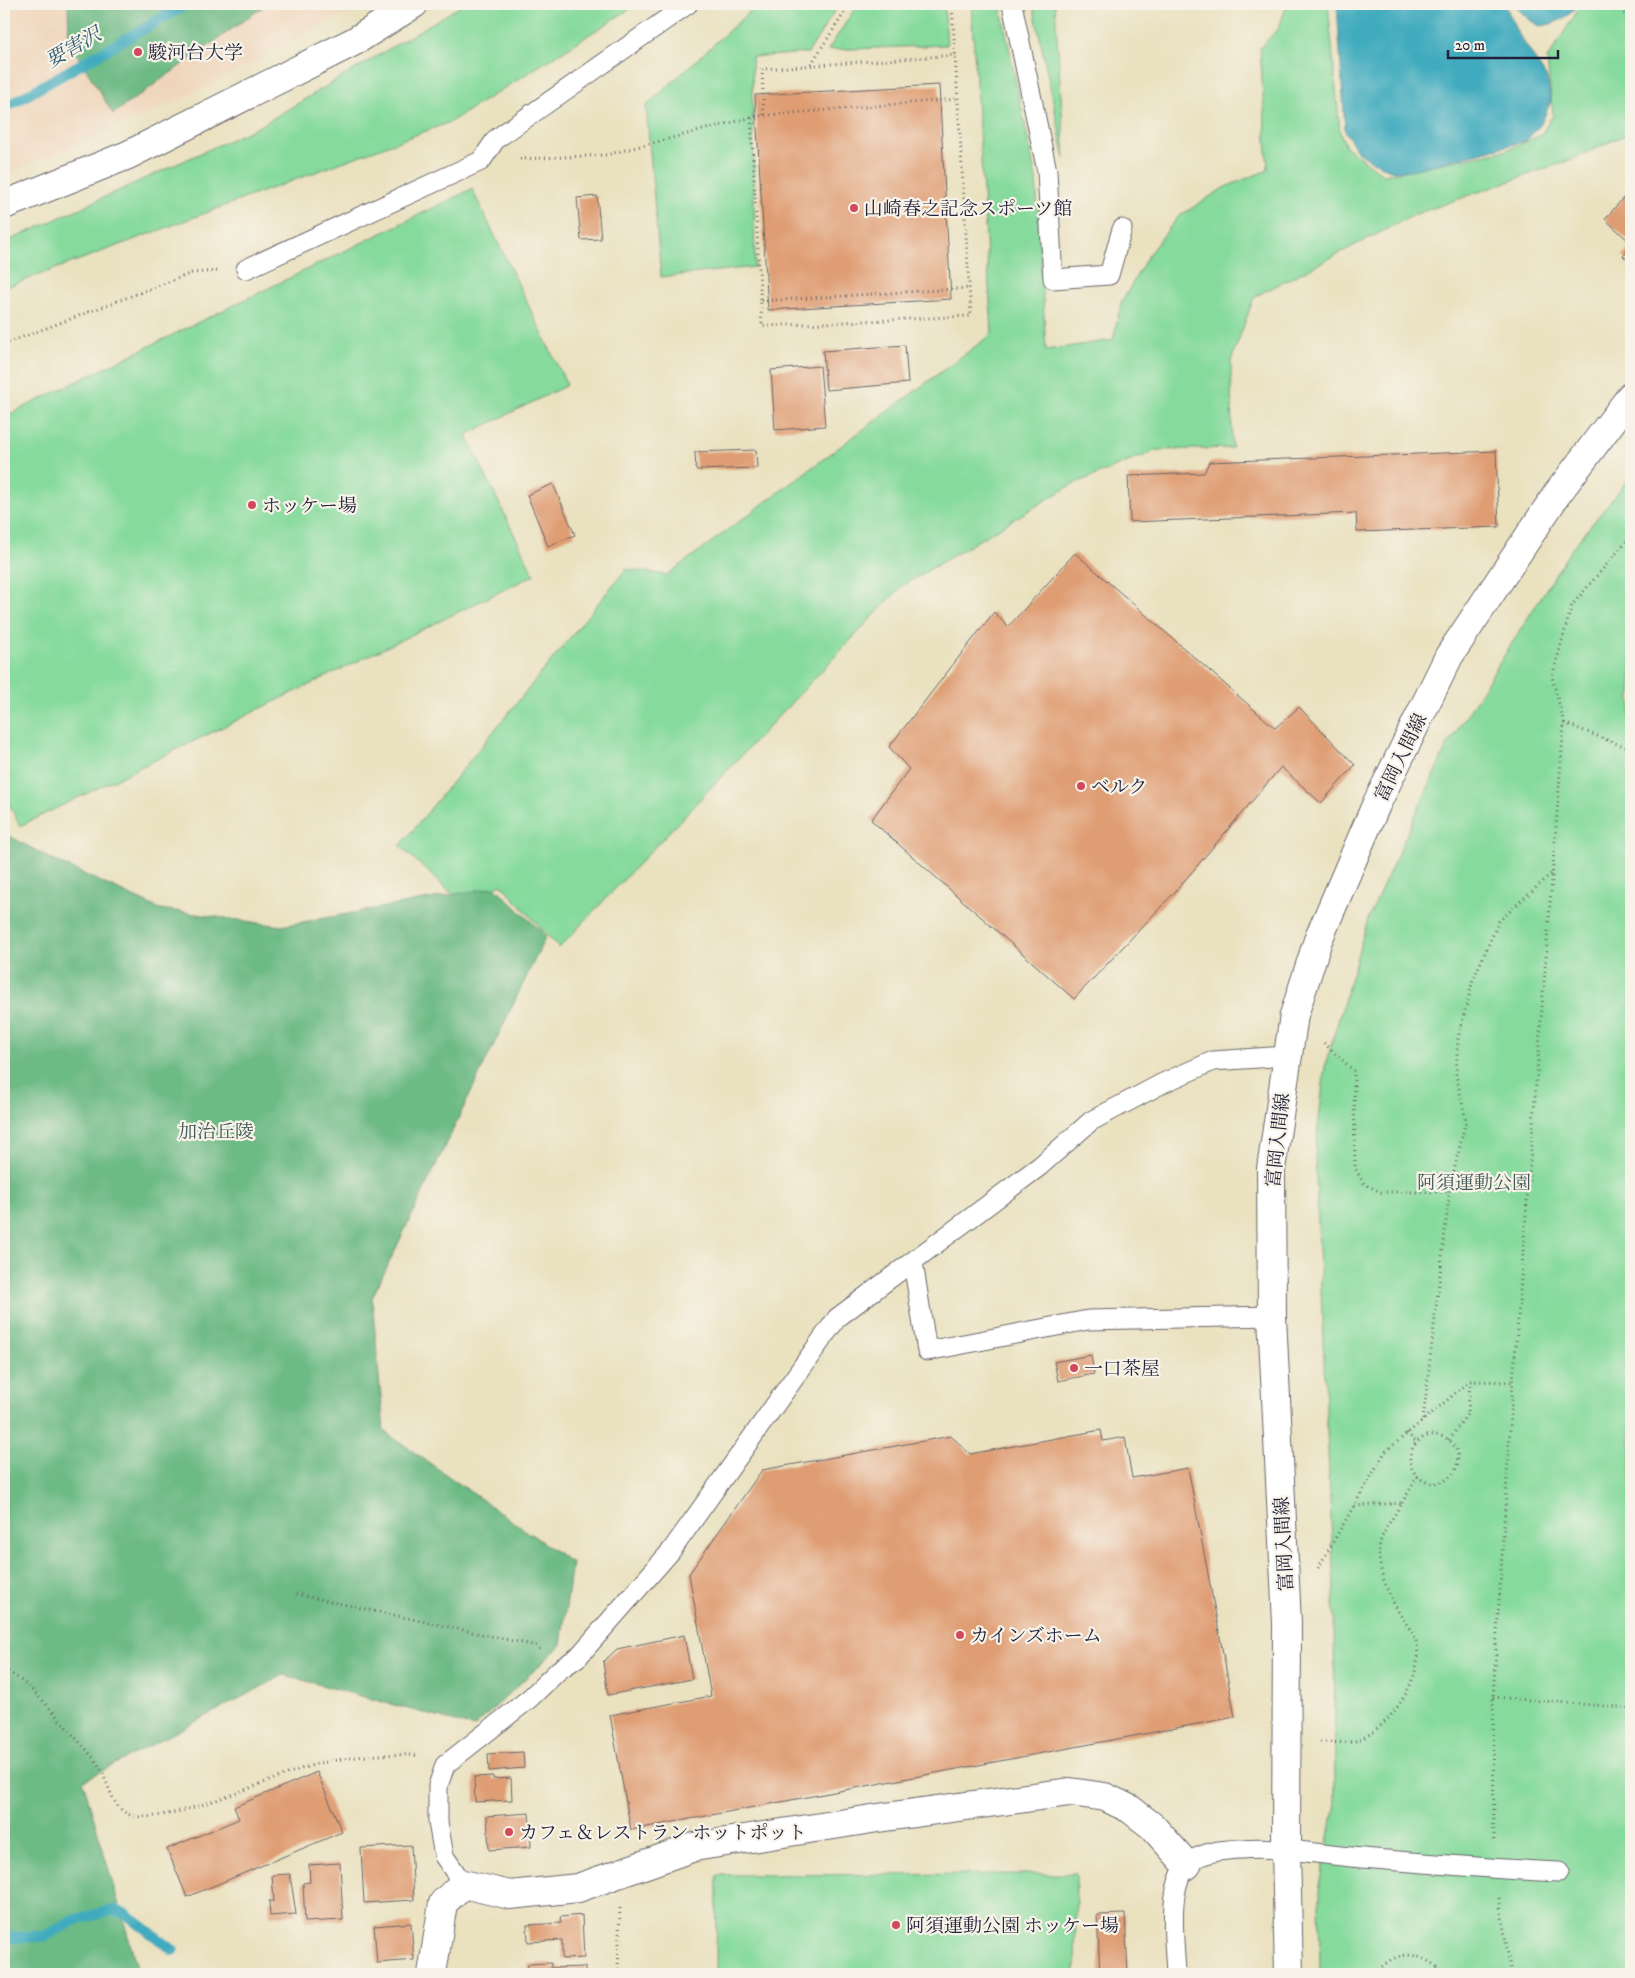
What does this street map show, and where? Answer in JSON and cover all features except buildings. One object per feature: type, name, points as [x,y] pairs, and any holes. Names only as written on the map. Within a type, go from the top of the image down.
[{"type":"main road","points":[[4,205],[128,155],[356,41],[414,4]]},
{"type":"main road","name":"富岡入間線","points":[[1289,1974],[1286,1851],[1287,1623],[1272,1316],[1271,1169],[1294,1016],[1318,940],[1376,805],[1449,656],[1557,494],[1631,396]]},
{"type":"main road","points":[[432,1974],[443,1903],[463,1884],[510,1895],[578,1888],[694,1847],[878,1818],[1070,1792],[1105,1797],[1130,1809],[1152,1826],[1187,1865]]},
{"type":"lane","points":[[246,269],[480,161],[496,139],[688,4]]},
{"type":"lane","points":[[1012,4],[1047,171],[1053,279],[1109,275],[1122,229]]},
{"type":"lane","points":[[463,1884],[444,1856],[438,1822],[438,1786],[445,1765],[530,1698],[559,1670],[578,1657],[672,1551],[837,1318],[1040,1166],[1091,1121],[1163,1083],[1213,1061],[1287,1056]]},
{"type":"lane","points":[[913,1262],[926,1351],[1088,1320],[1272,1316]]},
{"type":"lane","points":[[1176,1974],[1174,1898],[1187,1865],[1195,1858],[1207,1854],[1243,1849],[1286,1851],[1494,1870],[1559,1872]]},
{"type":"path","points":[[811,64],[850,4]]},
{"type":"path","points":[[750,118],[762,326],[971,316],[952,4]]},
{"type":"path","points":[[1620,4],[1631,28]]},
{"type":"path","points":[[764,115],[762,69],[956,54]]},
{"type":"path","points":[[480,161],[606,155],[764,115],[958,99]]},
{"type":"path","points":[[4,344],[192,274],[246,269]]},
{"type":"path","points":[[761,301],[970,288]]},
{"type":"path","points":[[1512,1974],[1494,1870],[1493,1697],[1513,1382],[1564,723],[1552,677],[1572,605],[1631,536]]},
{"type":"path","points":[[1564,723],[1631,749]]},
{"type":"path","points":[[1423,1420],[1450,1192],[1466,1120],[1456,1075],[1458,1038],[1473,980],[1499,921],[1552,872]]},
{"type":"path","points":[[1294,1016],[1354,1071],[1355,1168],[1364,1184],[1381,1192],[1450,1192]]},
{"type":"path","points":[[1316,1573],[1385,1452],[1470,1381],[1513,1382]]},
{"type":"path","points":[[1449,1440],[1468,1413],[1470,1381]]},
{"type":"path","points":[[1407,1433],[1417,1443]]},
{"type":"path","points":[[1431,1436],[1440,1436],[1449,1440],[1457,1451],[1458,1458],[1454,1473],[1448,1479],[1434,1483],[1427,1482],[1414,1473],[1411,1458],[1417,1443],[1431,1436]]},
{"type":"path","points":[[1287,1743],[1358,1741],[1385,1721],[1397,1708],[1411,1685],[1418,1658],[1418,1645],[1414,1634],[1396,1608],[1382,1578],[1380,1543],[1418,1476]]},
{"type":"path","points":[[1353,1506],[1402,1503]]},
{"type":"path","points":[[296,1594],[537,1646],[559,1670]]},
{"type":"path","points":[[4,1669],[42,1700],[98,1764],[116,1803],[122,1811],[130,1816],[148,1816],[195,1806],[316,1764],[348,1759],[407,1755],[433,1758],[445,1765]]},
{"type":"path","points":[[1493,1697],[1631,1708]]},
{"type":"path","points":[[618,1974],[622,1872]]},
{"type":"path","points":[[1375,1974],[1389,1959],[1403,1956],[1418,1956],[1428,1960],[1446,1974]]},
{"type":"shaded area","name":"駿河台大学","points":[[4,4],[362,4],[181,100],[4,175]]},
{"type":"green space","points":[[68,4],[267,4],[113,114],[69,41]]},
{"type":"green space","points":[[464,4],[638,4],[450,122],[4,288],[4,243],[260,126]]},
{"type":"green space","points":[[758,4],[839,4],[808,53],[752,57],[755,267],[661,277],[646,106]]},
{"type":"green space","points":[[858,4],[944,4],[947,45],[828,50]]},
{"type":"green space","points":[[971,4],[1000,4],[1036,179],[1046,350],[1113,340],[1121,303],[1149,254],[1178,217],[1225,187],[1268,170],[1260,48],[1279,28],[1287,4],[1328,4],[1340,132],[1346,147],[1384,175],[1507,150],[1541,135],[1553,115],[1547,59],[1582,4],[1631,4],[1631,132],[1573,159],[1416,214],[1254,297],[1231,361],[1232,448],[1158,450],[1073,484],[902,586],[559,948],[501,884],[464,905],[400,846],[626,569],[667,575],[992,334]]},
{"type":"green space","points":[[1033,4],[1055,4],[1065,159]]},
{"type":"green space","name":"ホッケー場","points":[[472,189],[567,385],[466,435],[534,575],[20,826],[4,793],[4,417]]},
{"type":"green space","name":"阿須運動公園","points":[[1631,476],[1631,1974],[1320,1974],[1319,1891],[1335,1803],[1334,1589],[1315,1155],[1325,1066],[1368,919],[1446,748],[1570,551]]},
{"type":"green space","name":"加治丘陵","points":[[4,833],[55,861],[160,909],[281,926],[495,887],[546,936],[372,1298],[384,1431],[572,1563],[561,1645],[474,1727],[284,1675],[83,1781],[139,1974],[4,1974]]},
{"type":"green space","name":"阿須運動公園 ホッケー場","points":[[1076,1874],[1075,1974],[716,1974],[717,1875]]},
{"type":"water","points":[[1337,4],[1505,4],[1516,30],[1547,78],[1551,101],[1541,124],[1526,141],[1412,170],[1392,171],[1373,162],[1358,152],[1345,131]]},
{"type":"water","points":[[1514,4],[1579,4],[1561,20],[1538,26]]},
{"type":"waterway","name":"要害沢","points":[[4,108],[187,4]]},
{"type":"waterway","points":[[4,1938],[45,1936],[75,1920],[114,1910],[126,1914],[173,1950]]},
{"type":"place","name":"駿河台大学","points":[[138,52]]},
{"type":"place","name":"山崎春之記念スポーツ館","points":[[854,208]]},
{"type":"place","name":"ホッケー場","points":[[252,505]]},
{"type":"place","name":"ベルク","points":[[1081,786]]},
{"type":"place","name":"一口茶屋","points":[[1074,1368]]},
{"type":"place","name":"カインズホーム","points":[[960,1635]]},
{"type":"place","name":"カフェ＆レストラン ホットポット","points":[[509,1832]]},
{"type":"place","name":"阿須運動公園 ホッケー場","points":[[896,1925]]}]
